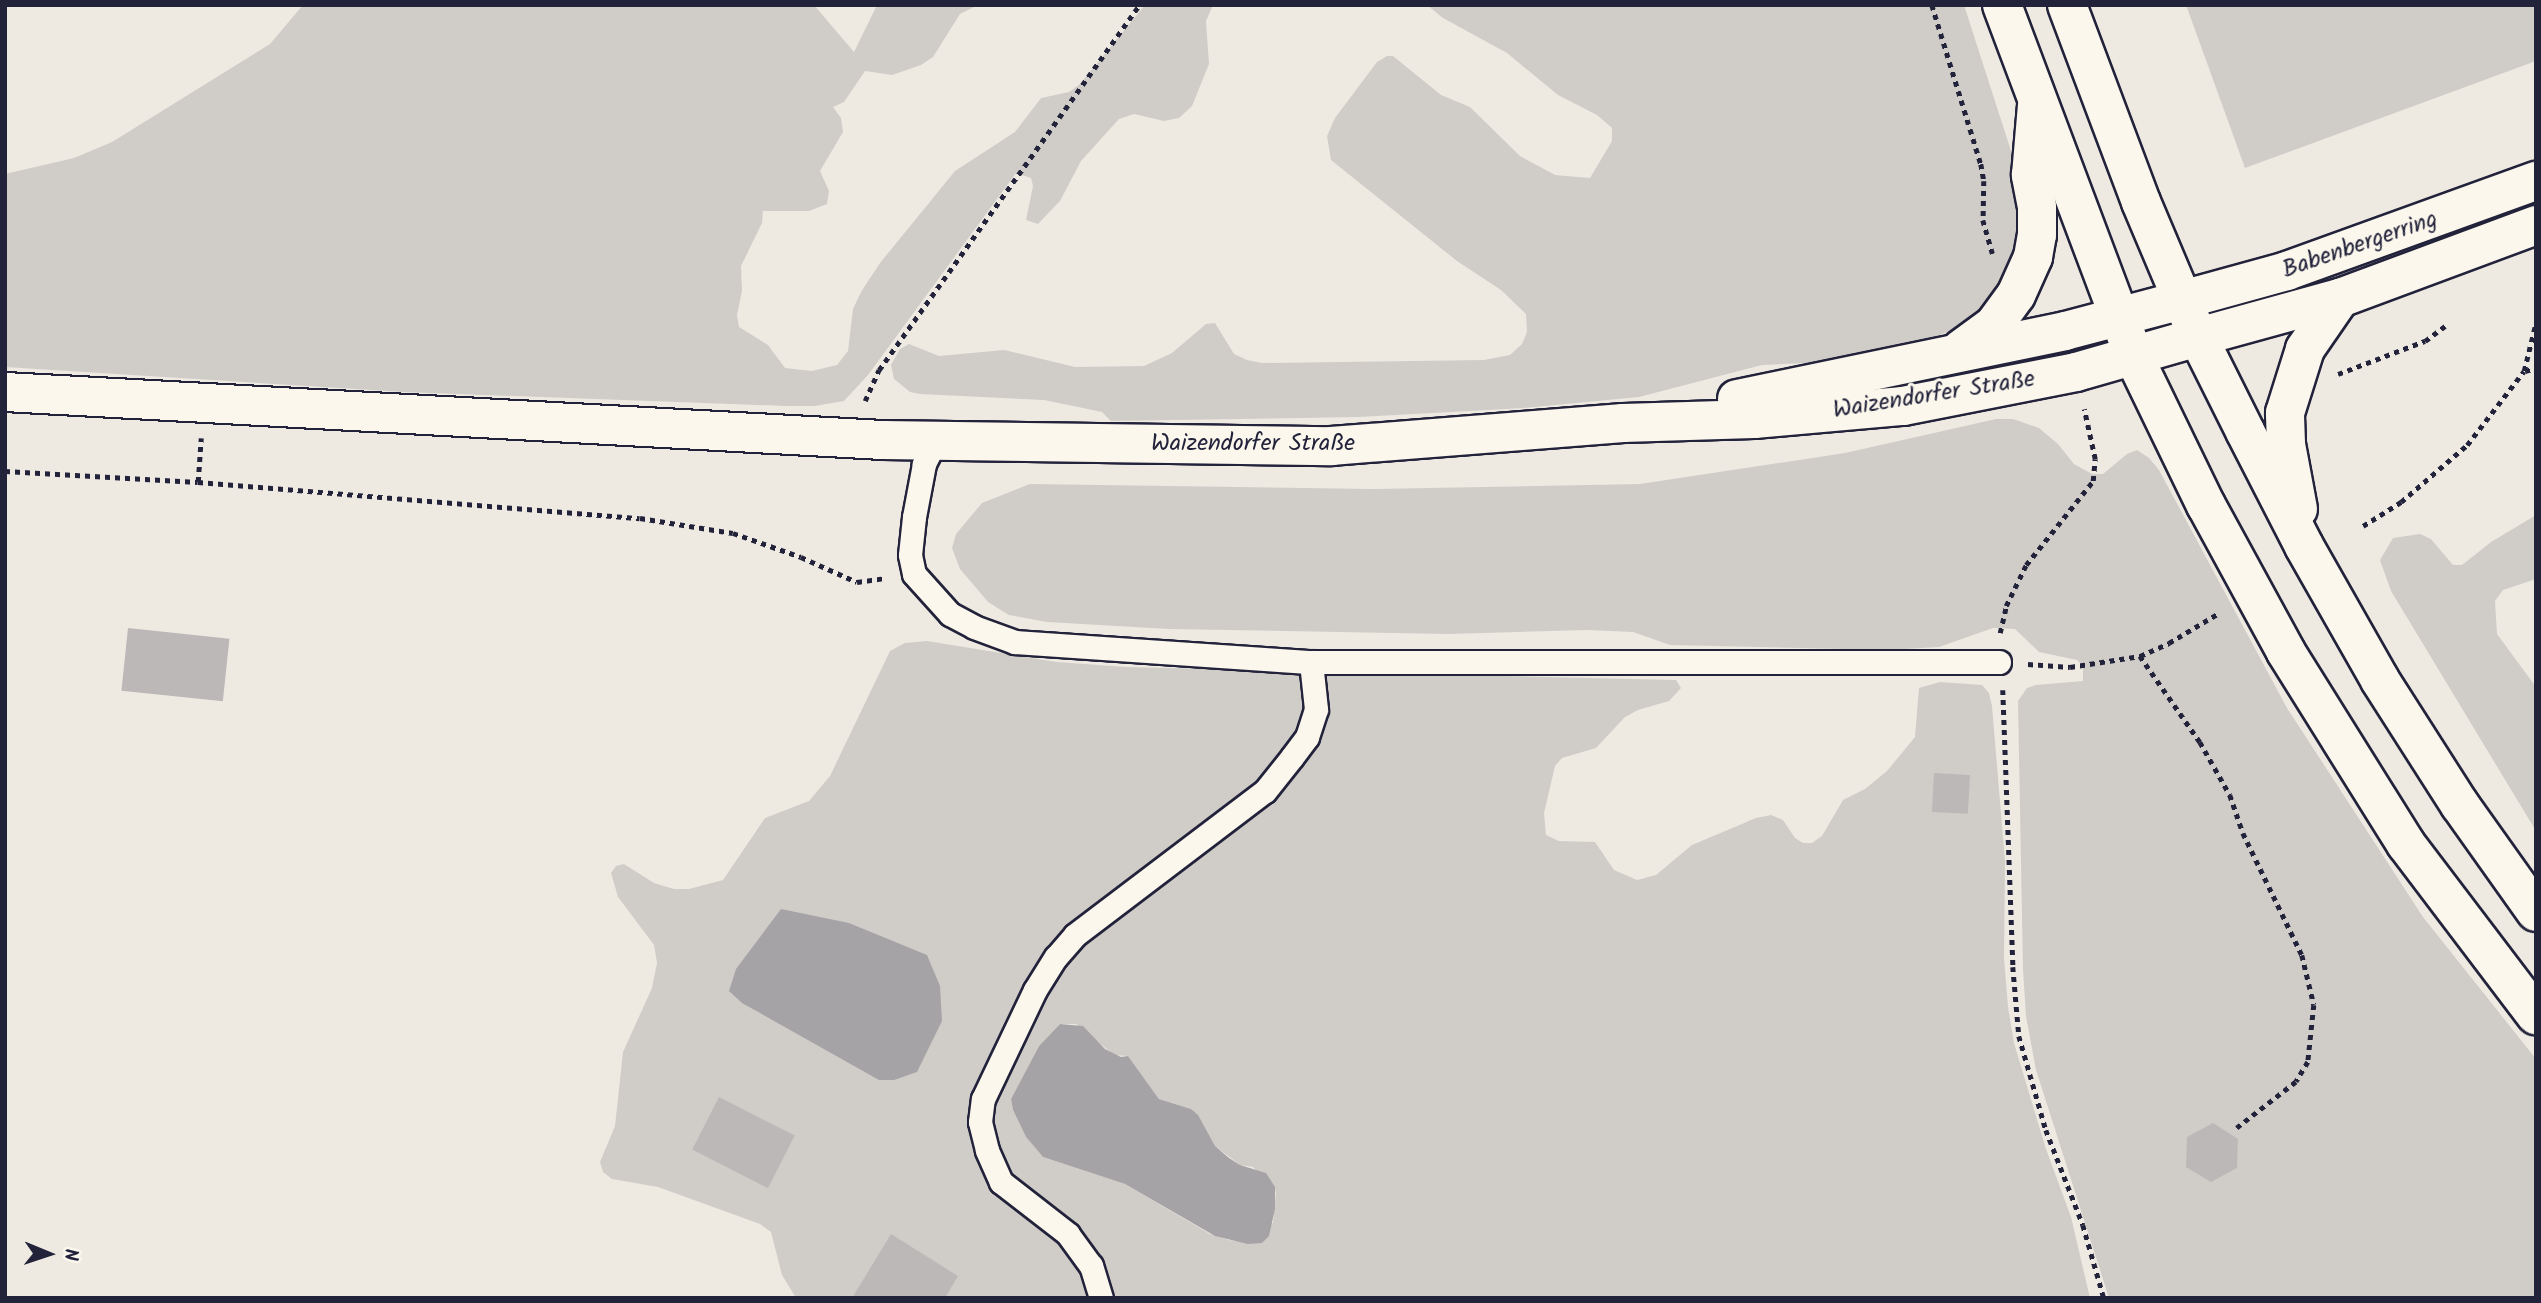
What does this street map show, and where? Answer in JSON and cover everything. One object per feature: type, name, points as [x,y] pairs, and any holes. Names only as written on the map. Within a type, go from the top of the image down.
[{"type":"main road","points":[[2001,5],[2134,358],[2206,505],[2287,652],[2406,844],[2536,1015]]},
{"type":"main road","points":[[2067,5],[2141,202],[2198,337],[2304,546],[2380,680],[2460,805],[2536,912]]},
{"type":"main road","points":[[1950,356],[1994,325],[2016,295],[2033,257],[2037,235],[2037,207],[2031,174],[2037,105]]},
{"type":"main road","name":"Babenbergerring","points":[[2182,300],[2287,271],[2536,181]]},
{"type":"main road","name":"Babenbergerring","points":[[2198,337],[2340,298],[2536,225]]},
{"type":"main road","points":[[2304,546],[2286,444],[2285,413],[2305,349],[2340,298]]},
{"type":"main road","name":"Waizendorfer Straße","points":[[1623,423],[1950,356],[2182,300]]},
{"type":"main road","name":"Waizendorfer Straße","points":[[5,392],[935,442],[1331,446],[1623,423],[1754,419],[1903,405],[2134,358],[2198,337]]},
{"type":"lane","points":[[935,442],[925,464],[914,517],[910,555],[915,575],[950,614],[974,627],[1016,642],[1311,662],[2000,662]]},
{"type":"lane","points":[[1101,1298],[1091,1266],[1068,1234],[1001,1182],[987,1150],[980,1122],[983,1099],[1035,990],[1056,957],[1075,935],[1265,790],[1292,757],[1307,737],[1316,709],[1311,662]]},
{"type":"path","points":[[871,439],[862,409],[879,370],[1139,5]]},
{"type":"path","points":[[1932,5],[1981,164],[1984,181],[1983,220]]},
{"type":"path","points":[[2363,526],[2401,502],[2467,445],[2524,371],[2536,322]]},
{"type":"path","points":[[2290,393],[2424,341],[2445,327]]},
{"type":"path","points":[[2524,371],[2536,368]]},
{"type":"path","points":[[2095,459],[2093,481],[2026,565],[2006,606],[1998,640],[2012,892],[2013,967],[2020,1036],[2046,1130],[2083,1225],[2104,1298]]},
{"type":"path","points":[[5,471],[198,482],[640,518],[733,533],[802,557],[857,582],[915,575]]},
{"type":"path","points":[[2000,662],[2070,667],[2140,656],[2169,643],[2219,613]]},
{"type":"path","points":[[2140,656],[2200,742],[2230,795],[2243,833],[2302,955],[2314,1005],[2308,1062],[2296,1082],[2237,1128]]},
{"type":"shaded area","points":[[303,5],[814,5],[854,52],[877,5],[978,5],[960,14],[933,57],[921,65],[892,75],[865,71],[844,102],[833,107],[841,118],[843,132],[820,171],[829,191],[827,204],[809,211],[763,211],[762,223],[741,266],[742,291],[737,315],[739,327],[768,345],[785,368],[812,371],[837,365],[848,351],[853,309],[861,292],[880,263],[955,171],[1015,132],[1041,98],[1069,92],[1080,84],[1145,5],[1213,5],[1206,21],[1209,64],[1192,106],[1179,118],[1164,121],[1134,114],[1119,119],[1081,161],[1060,201],[1038,224],[1026,220],[1033,186],[1031,178],[1016,173],[868,375],[844,401],[815,406],[786,406],[403,392],[5,367],[5,174],[74,158],[112,142],[270,44]]},
{"type":"shaded area","points":[[1427,5],[1964,5],[2022,185],[2021,248],[1991,305],[1968,323],[1916,345],[1826,362],[1762,365],[1639,397],[1524,408],[1359,417],[1111,421],[1102,412],[1044,400],[920,394],[910,392],[894,379],[891,365],[900,349],[909,344],[939,356],[1004,350],[1075,367],[1144,366],[1172,353],[1206,324],[1215,323],[1234,354],[1262,363],[1484,360],[1510,355],[1522,344],[1527,332],[1526,314],[1501,290],[1457,261],[1331,160],[1327,136],[1335,118],[1377,62],[1387,56],[1393,56],[1441,95],[1470,107],[1520,156],[1555,175],[1590,178],[1612,141],[1612,128],[1597,115],[1558,95],[1507,53],[1443,18]]},
{"type":"shaded area","points":[[2186,5],[2536,5],[2536,61],[2245,168]]},
{"type":"shaded area","points":[[1996,419],[2013,419],[2039,428],[2058,444],[2074,464],[2092,474],[2103,474],[2127,454],[2137,450],[2149,458],[2159,470],[2287,708],[2423,917],[2536,1059],[2536,1298],[2109,1298],[2036,1070],[2026,1016],[2023,970],[2018,701],[2027,688],[2036,685],[2083,681],[2083,666],[2077,660],[2039,652],[2015,629],[1993,628],[1939,647],[1887,650],[1670,645],[1633,632],[1587,630],[1448,634],[1169,629],[1047,622],[1009,615],[988,602],[960,569],[952,548],[956,534],[982,503],[1030,484],[1373,489],[1640,484],[1845,453]]},
{"type":"shaded area","points":[[2536,515],[2536,579],[2503,590],[2495,601],[2497,634],[2536,687],[2536,831],[2391,591],[2380,560],[2393,538],[2420,534],[2431,539],[2453,565],[2462,565],[2491,542]]},
{"type":"shaded area","points":[[927,641],[1057,662],[1126,667],[1676,680],[1681,688],[1669,701],[1638,710],[1625,717],[1596,748],[1562,758],[1555,766],[1544,813],[1546,835],[1559,841],[1595,842],[1614,870],[1637,880],[1656,875],[1692,845],[1756,818],[1771,815],[1783,820],[1795,838],[1803,843],[1812,843],[1822,836],[1843,800],[1865,789],[1887,771],[1915,737],[1919,688],[1940,682],[1982,685],[1989,693],[1992,706],[2005,861],[2004,958],[2014,1043],[2046,1149],[2071,1217],[2090,1298],[796,1298],[782,1275],[771,1232],[760,1224],[658,1187],[612,1179],[603,1172],[600,1162],[615,1126],[623,1052],[652,988],[657,963],[654,945],[618,897],[611,873],[616,866],[624,864],[654,883],[674,889],[689,889],[723,880],[765,818],[809,801],[830,776],[890,651],[905,643]],"holes":[[[1060,1024],[1076,1024],[1114,1055],[1128,1056],[1159,1099],[1191,1109],[1215,1146],[1240,1165],[1253,1167],[1276,1192],[1273,1223],[1237,1241],[1229,1240],[1210,1234],[1125,1184],[1043,1157],[1026,1137],[1013,1110],[1011,1099],[1039,1046]]]},
{"type":"shaded area","points":[[781,909],[849,923],[927,955],[940,986],[942,1021],[917,1072],[894,1080],[879,1080],[742,1003],[729,991],[736,969]]},
{"type":"shaded area","points":[[1060,1024],[1083,1026],[1105,1049],[1121,1057],[1128,1056],[1159,1099],[1191,1109],[1198,1115],[1215,1146],[1229,1158],[1240,1165],[1266,1173],[1275,1187],[1275,1209],[1269,1236],[1262,1243],[1248,1244],[1215,1236],[1125,1184],[1043,1157],[1026,1137],[1013,1110],[1011,1099],[1039,1046]]},
{"type":"building","points":[[128,628],[229,639],[223,701],[121,691]]},
{"type":"building","points":[[1934,773],[1970,775],[1968,814],[1932,812]]},
{"type":"building","points":[[719,1097],[795,1136],[768,1188],[692,1150]]},
{"type":"building","points":[[2213,1123],[2238,1139],[2237,1168],[2211,1182],[2186,1167],[2187,1137]]},
{"type":"building","points":[[891,1234],[958,1276],[945,1298],[852,1298]]}]
